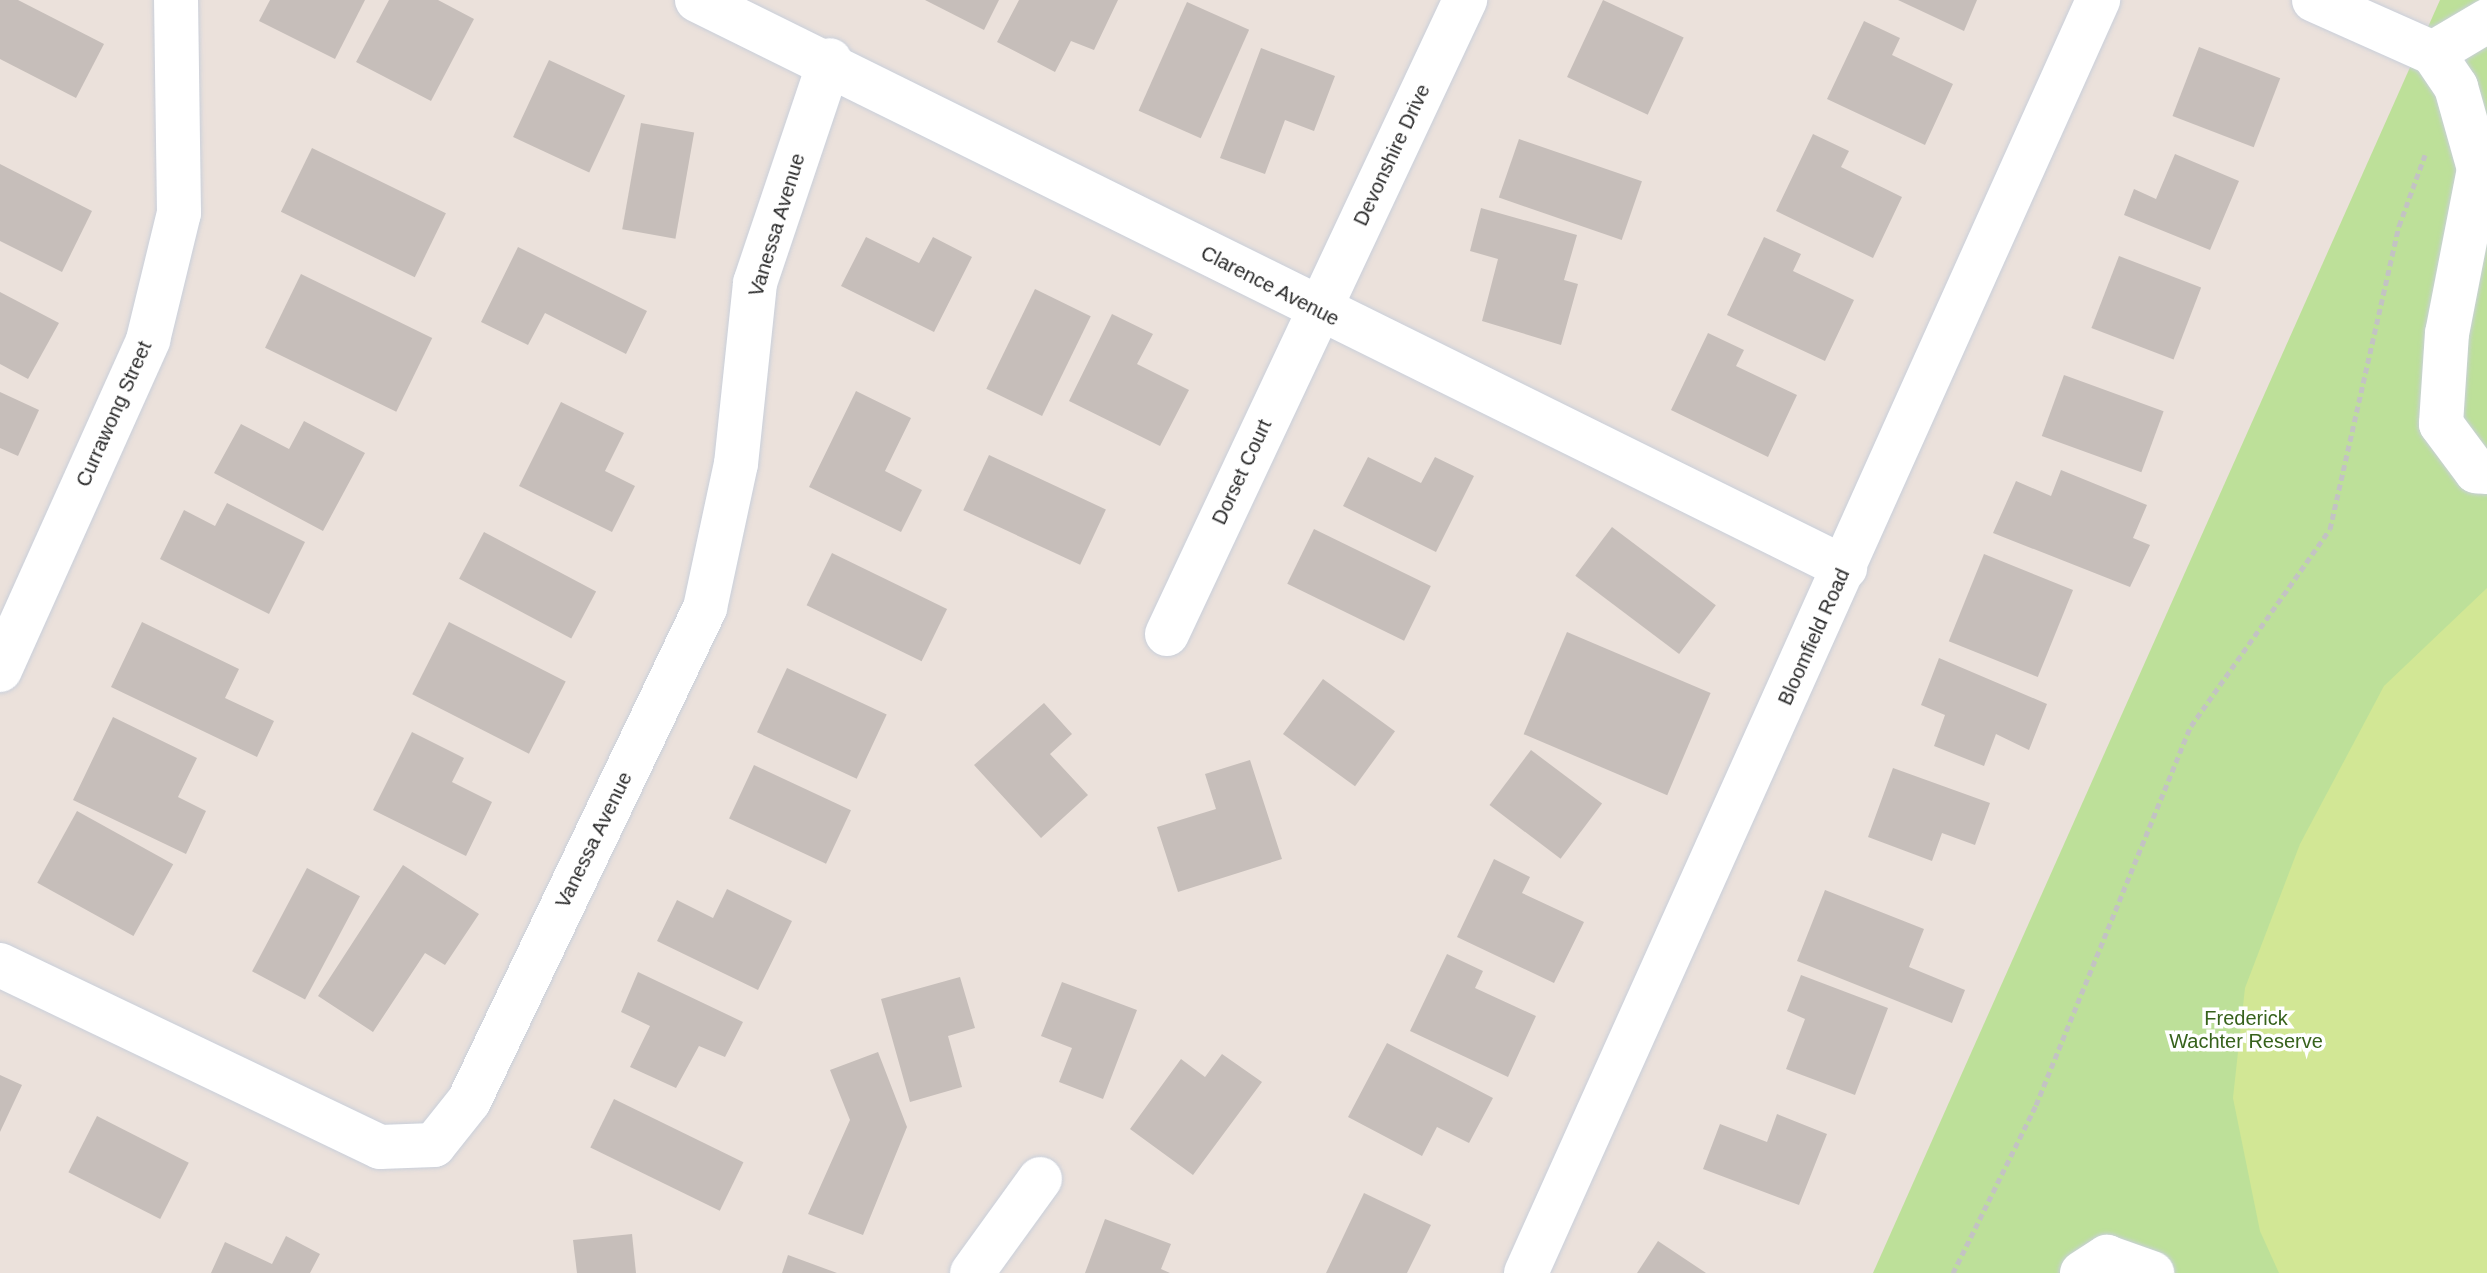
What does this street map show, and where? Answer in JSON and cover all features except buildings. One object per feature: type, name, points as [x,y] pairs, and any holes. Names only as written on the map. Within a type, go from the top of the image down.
[{"type":"street","name":"Currawong Street","points":[[0,670],[148,340],[179,213],[176,0]]},
{"type":"street","name":"Clarence Avenue","points":[[697,0],[830,60],[1318,311],[1845,568]]},
{"type":"street","name":"Devonshire Drive","points":[[1318,311],[1465,0]]},
{"type":"street","name":"Bloomfield Road","points":[[1526,1273],[2098,0]]},
{"type":"street","points":[[2314,0],[2433,53],[2456,87],[2479,169],[2447,333],[2441,424],[2476,471],[2487,472]]},
{"type":"street","points":[[2433,53],[2487,21]]},
{"type":"street","name":"Vanessa Avenue","points":[[0,965],[380,1147],[434,1145],[469,1101],[705,608],[736,464],[755,283],[830,60]]},
{"type":"street","name":"Dorset Court","points":[[1167,634],[1318,311]]},
{"type":"street","points":[[972,1273],[1040,1179]]},
{"type":"street","points":[[2082,1273],[2107,1257],[2152,1273]]},
{"type":"path","points":[[1953,1273],[2036,1105],[2191,726],[2330,529],[2399,226],[2430,143],[2468,129]]},
{"type":"green space","name":"Frederick Wachter Reserve","points":[[2440,0],[2487,0],[2487,1273],[1873,1273]]},
{"type":"green space","points":[[2487,588],[2487,1273],[2279,1273],[2260,1231],[2233,1098],[2245,988],[2300,844],[2384,686]]}]
